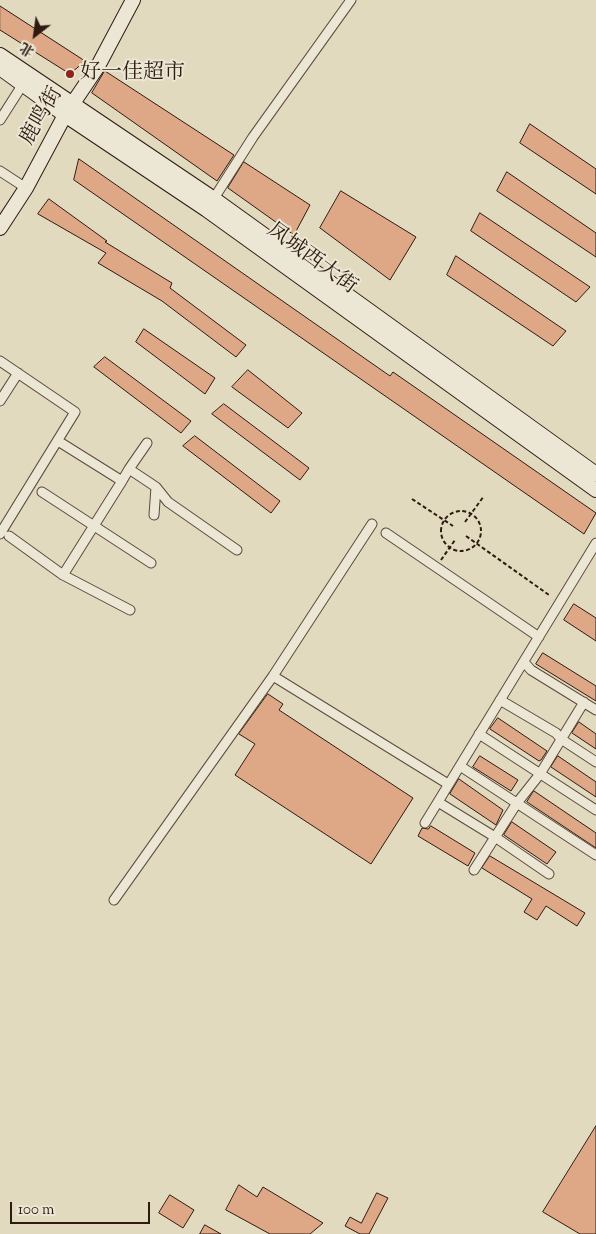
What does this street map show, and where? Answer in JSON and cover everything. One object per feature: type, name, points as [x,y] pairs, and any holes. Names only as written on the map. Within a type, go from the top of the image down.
[{"type":"main road","name":"鹿鸣街","points":[[0,228],[26,188],[69,110],[98,66],[133,0]]},
{"type":"main road","name":"凤城西大街","points":[[0,56],[69,110]]},
{"type":"main road","name":"凤城西大街","points":[[0,68],[23,84],[69,110],[210,204],[596,474]]},
{"type":"main road","name":"凤城西大街","points":[[210,204],[596,490]]},
{"type":"street","points":[[210,204],[253,137],[350,0]]},
{"type":"street","points":[[0,120],[23,84]]},
{"type":"street","points":[[0,171],[26,188]]},
{"type":"street","points":[[0,361],[75,412],[4,535],[62,576],[130,610]]},
{"type":"street","points":[[0,401],[18,373]]},
{"type":"street","points":[[58,441],[122,481]]},
{"type":"street","points":[[62,576],[147,443]]},
{"type":"street","points":[[129,469],[156,487],[168,502],[237,550]]},
{"type":"street","points":[[154,515],[156,487]]},
{"type":"street","points":[[42,492],[152,563]]},
{"type":"street","points":[[114,900],[273,676],[372,524]]},
{"type":"street","points":[[386,533],[539,637]]},
{"type":"street","points":[[425,822],[596,543]]},
{"type":"street","points":[[524,662],[531,670],[596,710]]},
{"type":"street","points":[[273,676],[446,788]]},
{"type":"street","points":[[500,700],[556,733],[561,739],[596,762]]},
{"type":"street","points":[[474,870],[517,803],[540,774],[584,702]]},
{"type":"street","points":[[479,734],[596,810]]},
{"type":"street","points":[[460,766],[596,854]]},
{"type":"street","points":[[446,788],[438,802],[495,837],[549,874]]},
{"type":"path","points":[[465,522],[484,496]]},
{"type":"path","points":[[412,498],[453,526]]},
{"type":"path","points":[[459,511],[471,514],[481,527],[480,538],[477,544],[472,548],[461,551],[450,547],[442,538],[444,520],[459,511]]},
{"type":"path","points":[[466,536],[549,596]]},
{"type":"path","points":[[435,568],[455,540]]},
{"type":"building","points":[[0,6],[85,61],[70,74],[0,30]]},
{"type":"building","points":[[105,71],[234,155],[217,181],[92,93]]},
{"type":"building","points":[[530,124],[596,169],[596,194],[520,143]]},
{"type":"building","points":[[79,159],[390,376],[393,372],[596,513],[584,534],[74,180]]},
{"type":"building","points":[[244,162],[310,205],[294,235],[228,188]]},
{"type":"building","points":[[507,172],[596,233],[596,257],[497,191]]},
{"type":"building","points":[[341,191],[416,237],[390,280],[320,228]]},
{"type":"building","points":[[49,199],[107,241],[105,242],[172,283],[170,288],[246,345],[236,357],[162,301],[98,263],[106,253],[38,214]]},
{"type":"building","points":[[480,213],[590,287],[576,302],[471,231]]},
{"type":"building","points":[[456,256],[566,331],[553,346],[447,275]]},
{"type":"building","points":[[144,329],[215,378],[205,394],[136,342]]},
{"type":"building","points":[[105,357],[191,421],[181,433],[94,367]]},
{"type":"building","points":[[248,370],[302,413],[288,428],[232,387]]},
{"type":"building","points":[[224,404],[309,468],[300,480],[212,414]]},
{"type":"building","points":[[195,436],[280,501],[271,513],[183,446]]},
{"type":"building","points":[[574,604],[596,618],[596,641],[564,620]]},
{"type":"building","points":[[543,653],[596,686],[596,701],[536,664]]},
{"type":"building","points":[[268,694],[283,704],[279,710],[413,798],[371,864],[235,775],[255,744],[239,734]]},
{"type":"building","points":[[498,718],[547,751],[541,760],[539,761],[490,729]]},
{"type":"building","points":[[579,722],[596,734],[596,749],[572,733]]},
{"type":"building","points":[[480,756],[518,780],[511,791],[473,767]]},
{"type":"building","points":[[558,756],[596,782],[596,797],[551,767]]},
{"type":"building","points":[[459,779],[503,810],[496,825],[450,794]]},
{"type":"building","points":[[534,791],[596,833],[596,848],[527,802]]},
{"type":"building","points":[[512,822],[556,852],[547,864],[504,835]]},
{"type":"building","points":[[431,826],[475,853],[468,866],[418,836],[422,828],[428,829]]},
{"type":"building","points":[[490,856],[585,913],[577,926],[546,906],[537,920],[524,912],[532,899],[482,868]]},
{"type":"building","points":[[596,1126],[596,1234],[580,1234],[543,1212]]},
{"type":"building","points":[[239,1185],[257,1197],[263,1187],[323,1223],[310,1234],[270,1234],[226,1210]]},
{"type":"building","points":[[377,1193],[388,1198],[369,1234],[360,1234],[345,1226],[350,1217],[361,1223]]},
{"type":"building","points":[[170,1195],[194,1210],[183,1228],[159,1213]]},
{"type":"building","points":[[205,1225],[221,1234],[200,1234]]},
{"type":"place","name":"好一佳超市","points":[[70,74]]}]
